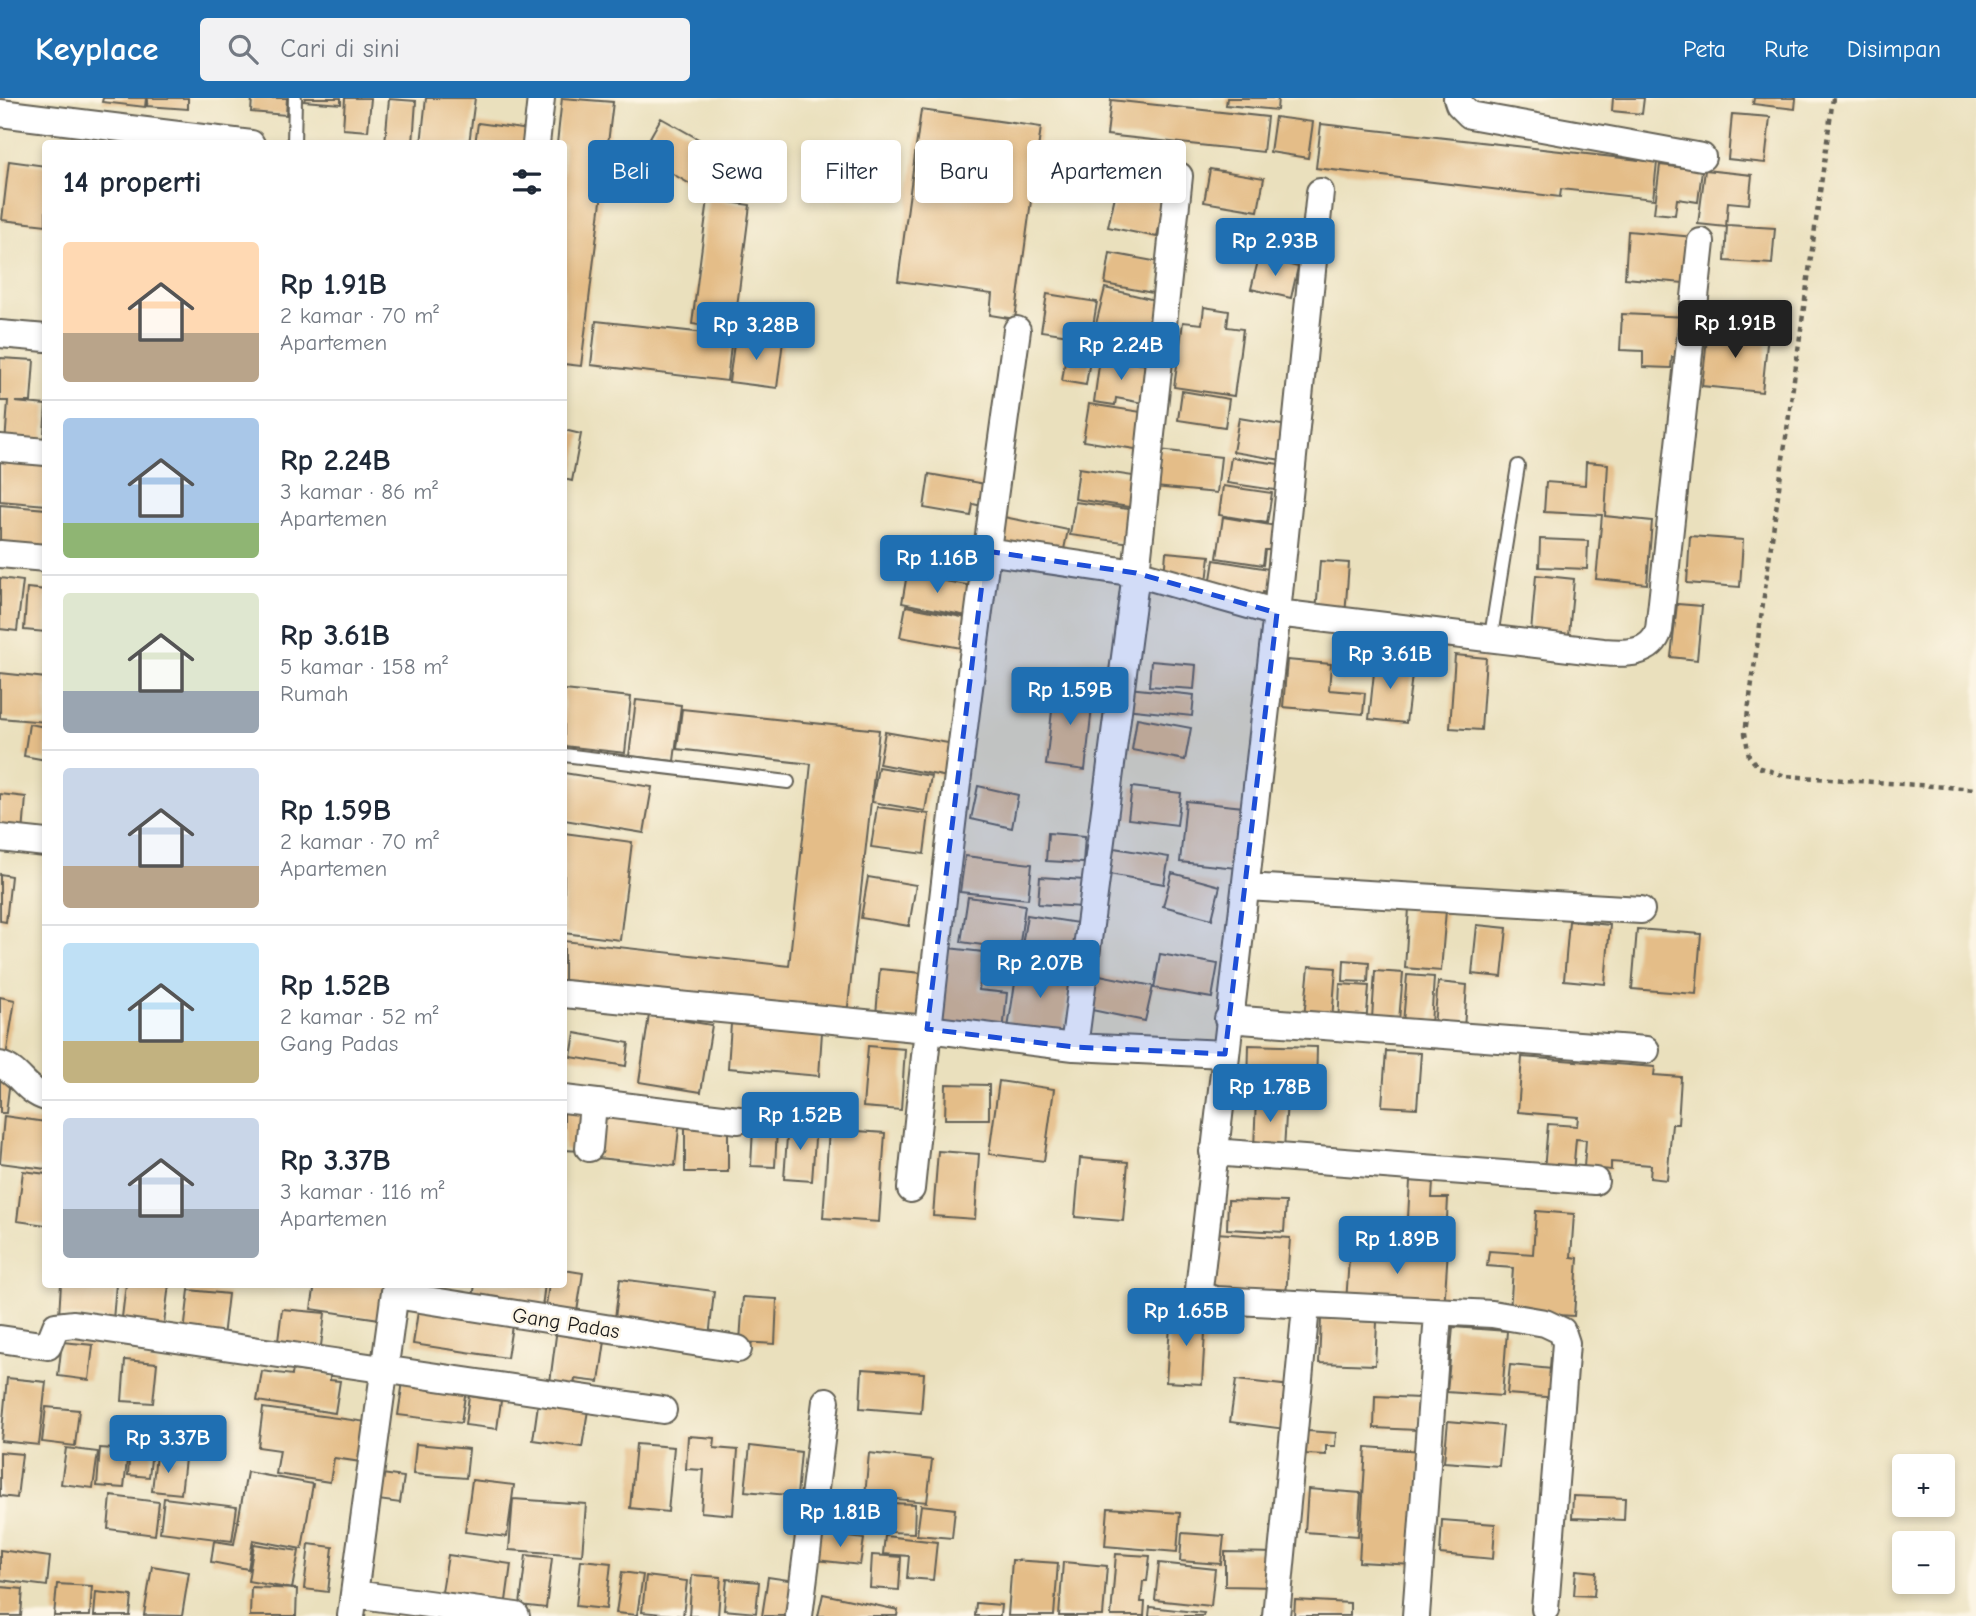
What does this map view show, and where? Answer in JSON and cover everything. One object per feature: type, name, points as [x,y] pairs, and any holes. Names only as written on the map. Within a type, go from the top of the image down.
[{"type":"street","points":[[536,140],[541,98]]},
{"type":"street","points":[[1457,98],[1470,116],[1702,157]]},
{"type":"street","points":[[0,113],[221,140]]},
{"type":"street","points":[[1320,192],[1247,887],[1213,1152],[1201,1294],[1214,1300],[1306,1307],[1492,1314],[1545,1323],[1558,1328],[1565,1338],[1545,1609]]},
{"type":"street","points":[[1074,1047],[1136,573],[1176,203]]},
{"type":"street","points":[[986,551],[1136,573],[1277,613],[1491,636],[1622,654],[1638,651],[1656,639],[1701,242]]},
{"type":"street","points":[[911,1189],[927,1029],[986,551],[1017,330]]},
{"type":"street","points":[[0,334],[42,338]]},
{"type":"street","points":[[0,448],[42,452]]},
{"type":"street","points":[[0,554],[42,558]]},
{"type":"street","points":[[0,838],[42,843]]},
{"type":"street","points":[[1247,887],[1641,910]]},
{"type":"street","points":[[567,994],[927,1029],[1074,1047],[1225,1054]]},
{"type":"street","points":[[1228,1019],[1646,1050]]},
{"type":"street","points":[[0,1065],[13,1071],[30,1090],[42,1095]]},
{"type":"street","points":[[567,1100],[739,1120]]},
{"type":"street","points":[[589,1148],[593,1104]]},
{"type":"street","points":[[1213,1152],[1595,1181]]},
{"type":"street","points":[[395,1290],[387,1368],[353,1605],[516,1616]]},
{"type":"street","name":"Gang Padas","points":[[395,1290],[738,1349]]},
{"type":"street","points":[[1276,1616],[1306,1307]]},
{"type":"street","points":[[1416,1616],[1438,1314]]},
{"type":"street","points":[[0,1339],[48,1346],[57,1326],[74,1324],[663,1410]]},
{"type":"street","points":[[799,1616],[826,1401]]},
{"type":"lane","points":[[294,140],[295,98]]},
{"type":"lane","points":[[1491,636],[1518,466]]},
{"type":"lane","points":[[567,755],[788,782]]},
{"type":"path","points":[[1833,98],[1777,514],[1747,708],[1746,747],[1758,766],[1786,776],[1976,789]]},
{"type":"highlighted area","points":[[986,551],[1136,573],[1277,613],[1225,1054],[1074,1047],[927,1029]]},
{"type":"building","points":[[103,98],[146,98],[145,107],[102,102]]},
{"type":"building","points":[[148,98],[188,98],[188,109],[147,106]]},
{"type":"building","points":[[252,98],[287,98],[286,115],[251,112]]},
{"type":"building","points":[[305,98],[341,98],[341,104],[304,101]]},
{"type":"building","points":[[345,98],[371,98],[368,131],[343,129]]},
{"type":"building","points":[[426,98],[475,98],[470,140],[421,140]]},
{"type":"building","points":[[562,98],[613,102],[608,140],[588,140],[588,203],[601,203],[581,366],[567,364],[567,140],[557,140]]},
{"type":"building","points":[[1227,98],[1278,98],[1277,110],[1226,105]]},
{"type":"building","points":[[1613,98],[1644,98],[1642,114],[1612,111]]},
{"type":"building","points":[[1754,98],[1796,98],[1795,109],[1753,104]]},
{"type":"building","points":[[389,99],[416,101],[413,140],[385,140]]},
{"type":"building","points":[[1111,100],[1267,117],[1263,152],[1186,144],[1186,140],[1107,135]]},
{"type":"building","points":[[921,110],[1041,127],[1039,140],[1027,140],[1027,203],[1031,203],[1015,319],[990,315],[992,294],[898,281],[915,155],[915,203],[1013,203],[1013,140],[917,140]]},
{"type":"building","points":[[1732,114],[1770,117],[1765,163],[1728,159]]},
{"type":"building","points":[[1275,117],[1313,122],[1308,158],[1270,152]]},
{"type":"building","points":[[661,118],[700,140],[688,140],[688,183],[674,175],[674,140],[649,140]]},
{"type":"building","points":[[478,123],[530,130],[529,140],[476,140]]},
{"type":"building","points":[[1321,124],[1657,162],[1653,199],[1561,189],[1560,197],[1316,168]]},
{"type":"building","points":[[9,161],[42,165],[42,225],[2,220]]},
{"type":"building","points":[[1660,165],[1702,170],[1698,202],[1677,199],[1675,215],[1654,213]]},
{"type":"building","points":[[1210,169],[1264,178],[1258,211],[1204,202]]},
{"type":"building","points":[[1705,170],[1752,175],[1749,204],[1728,202],[1726,227],[1698,224]]},
{"type":"building","points":[[707,203],[750,205],[734,330],[692,324]]},
{"type":"building","points":[[1113,203],[1164,203],[1157,237],[1108,227]]},
{"type":"building","points":[[1727,225],[1775,228],[1772,264],[1725,261]]},
{"type":"building","points":[[1628,231],[1694,237],[1693,257],[1686,257],[1684,283],[1625,278]]},
{"type":"building","points":[[1110,253],[1159,262],[1153,293],[1105,284]]},
{"type":"building","points":[[1259,257],[1298,267],[1291,298],[1251,289]]},
{"type":"building","points":[[1105,288],[1163,302],[1155,338],[1096,324]]},
{"type":"building","points":[[1047,294],[1097,302],[1091,338],[1041,331]]},
{"type":"building","points":[[1204,307],[1229,311],[1227,327],[1243,329],[1234,396],[1174,387],[1183,322],[1202,324]]},
{"type":"building","points":[[1622,314],[1688,317],[1686,358],[1672,357],[1671,368],[1643,367],[1643,351],[1620,350]]},
{"type":"building","points":[[596,321],[732,336],[727,381],[591,365]]},
{"type":"building","points":[[1708,328],[1768,334],[1762,392],[1702,386]]},
{"type":"building","points":[[735,336],[783,341],[777,388],[729,382]]},
{"type":"building","points":[[1067,349],[1091,353],[1086,385],[1062,381]]},
{"type":"building","points":[[0,358],[34,360],[31,402],[15,402],[42,405],[42,448],[5,445],[8,401],[0,401]]},
{"type":"building","points":[[1100,358],[1149,365],[1143,403],[1116,398],[1115,405],[1094,402]]},
{"type":"building","points":[[1182,391],[1229,399],[1225,427],[1178,420]]},
{"type":"building","points":[[1089,404],[1148,413],[1142,450],[1083,441]]},
{"type":"building","points":[[1239,418],[1294,427],[1288,461],[1233,452]]},
{"type":"building","points":[[567,431],[581,434],[572,481],[567,480]]},
{"type":"building","points":[[1159,450],[1221,457],[1217,493],[1155,487]]},
{"type":"building","points":[[1231,457],[1286,465],[1282,491],[1227,483]]},
{"type":"building","points":[[0,458],[42,458],[42,505],[0,501]]},
{"type":"building","points":[[1586,462],[1608,464],[1605,516],[1652,521],[1647,584],[1596,579],[1602,515],[1544,512],[1546,482],[1585,485]]},
{"type":"building","points":[[1079,468],[1140,477],[1136,508],[1075,499]]},
{"type":"building","points":[[929,474],[985,484],[982,506],[973,504],[971,516],[924,508]]},
{"type":"building","points":[[1223,486],[1272,493],[1267,523],[1219,515]]},
{"type":"building","points":[[1075,502],[1136,510],[1131,543],[1070,535]]},
{"type":"building","points":[[0,505],[42,509],[42,552],[0,548]]},
{"type":"building","points":[[1004,517],[1068,530],[1062,559],[998,546]]},
{"type":"building","points":[[1223,517],[1276,526],[1272,550],[1265,550],[1263,565],[1217,558]]},
{"type":"building","points":[[1690,536],[1743,540],[1740,587],[1687,583]]},
{"type":"building","points":[[1540,539],[1588,541],[1587,569],[1539,567]]},
{"type":"building","points":[[1166,552],[1210,556],[1207,582],[1164,578]]},
{"type":"building","points":[[1214,560],[1275,570],[1272,593],[1263,592],[1262,601],[1209,592]]},
{"type":"building","points":[[1320,561],[1349,563],[1345,616],[1316,613]]},
{"type":"building","points":[[907,574],[972,586],[967,616],[902,603]]},
{"type":"building","points":[[1536,575],[1574,579],[1569,635],[1531,632]]},
{"type":"building","points":[[0,578],[23,581],[17,631],[0,629]]},
{"type":"building","points":[[27,588],[42,590],[42,632],[24,630]]},
{"type":"building","points":[[1677,604],[1702,606],[1697,660],[1671,657]]},
{"type":"building","points":[[906,606],[972,619],[967,649],[900,637]]},
{"type":"building","points":[[1376,654],[1399,656],[1397,673],[1412,675],[1406,723],[1369,719]]},
{"type":"building","points":[[1455,655],[1486,658],[1481,730],[1450,728]]},
{"type":"building","points":[[1287,660],[1331,664],[1329,690],[1365,693],[1363,714],[1283,707]]},
{"type":"building","points":[[1151,661],[1196,665],[1194,689],[1149,686]]},
{"type":"building","points":[[0,673],[42,678],[42,722],[0,718]]},
{"type":"building","points":[[1055,684],[1094,689],[1085,770],[1046,765]]},
{"type":"building","points":[[1128,688],[1194,695],[1192,716],[1125,709]]},
{"type":"building","points":[[567,690],[631,697],[625,753],[567,746]]},
{"type":"building","points":[[636,700],[681,705],[674,761],[629,756]]},
{"type":"building","points":[[682,709],[879,730],[847,1015],[567,984],[567,941],[789,966],[811,764],[677,749]]},
{"type":"building","points":[[1137,718],[1191,728],[1185,760],[1132,750]]},
{"type":"building","points":[[29,724],[42,726],[42,759],[24,756]]},
{"type":"building","points":[[885,732],[954,744],[948,777],[879,764]]},
{"type":"building","points":[[878,767],[931,776],[925,811],[872,802]]},
{"type":"building","points":[[567,773],[652,787],[644,833],[567,820]]},
{"type":"building","points":[[978,786],[1018,795],[1012,828],[971,819]]},
{"type":"building","points":[[1132,787],[1181,793],[1177,825],[1128,819]]},
{"type":"building","points":[[0,794],[26,797],[23,834],[0,832]]},
{"type":"building","points":[[1186,801],[1243,807],[1236,868],[1180,862]]},
{"type":"building","points":[[877,807],[929,814],[924,854],[871,847]]},
{"type":"building","points":[[567,833],[632,842],[620,940],[567,933]]},
{"type":"building","points":[[1048,833],[1085,836],[1083,863],[1046,861]]},
{"type":"building","points":[[1114,848],[1169,857],[1164,884],[1109,874]]},
{"type":"building","points":[[965,856],[1032,864],[1028,899],[960,892]]},
{"type":"building","points":[[1172,873],[1220,886],[1212,919],[1163,906]]},
{"type":"building","points":[[0,874],[11,876],[6,922],[0,921]]},
{"type":"building","points":[[868,877],[916,885],[909,926],[861,918]]},
{"type":"building","points":[[1040,877],[1084,880],[1082,907],[1038,904]]},
{"type":"building","points":[[968,897],[1025,905],[1019,950],[961,942]]},
{"type":"building","points":[[1409,908],[1446,910],[1441,971],[1405,968]]},
{"type":"building","points":[[1027,915],[1078,923],[1072,966],[1020,958]]},
{"type":"building","points":[[1569,921],[1610,925],[1605,984],[1564,980]]},
{"type":"building","points":[[1477,925],[1507,928],[1502,977],[1472,974]]},
{"type":"building","points":[[1637,929],[1701,934],[1696,994],[1632,989]]},
{"type":"building","points":[[948,948],[983,952],[979,990],[1007,993],[1003,1032],[939,1024]]},
{"type":"building","points":[[1160,954],[1218,964],[1212,998],[1154,988]]},
{"type":"building","points":[[1344,960],[1369,962],[1368,982],[1343,981]]},
{"type":"building","points":[[1018,964],[1071,972],[1062,1036],[1008,1028]]},
{"type":"building","points":[[1309,966],[1336,968],[1332,1020],[1304,1018]]},
{"type":"building","points":[[880,969],[922,973],[918,1019],[876,1015]]},
{"type":"building","points":[[1375,971],[1403,973],[1399,1021],[1372,1019]]},
{"type":"building","points":[[1095,974],[1153,986],[1145,1021],[1087,1009]]},
{"type":"building","points":[[1407,975],[1434,977],[1431,1025],[1403,1023]]},
{"type":"building","points":[[1438,982],[1467,985],[1464,1029],[1434,1026]]},
{"type":"building","points":[[1340,984],[1369,986],[1366,1026],[1338,1025]]},
{"type":"building","points":[[0,997],[15,1000],[5,1063],[0,1062]]},
{"type":"building","points":[[649,1015],[712,1025],[701,1092],[639,1082]]},
{"type":"building","points":[[731,1024],[822,1032],[819,1076],[728,1068]]},
{"type":"building","points":[[575,1033],[629,1043],[626,1066],[571,1057]]},
{"type":"building","points":[[1249,1045],[1317,1047],[1316,1089],[1248,1087]]},
{"type":"building","points":[[868,1046],[905,1049],[901,1110],[863,1107]]},
{"type":"building","points":[[1386,1051],[1421,1053],[1417,1108],[1382,1106]]},
{"type":"building","points":[[1522,1057],[1655,1067],[1654,1075],[1681,1077],[1678,1124],[1672,1124],[1667,1180],[1650,1178],[1651,1165],[1611,1162],[1611,1170],[1584,1167],[1586,1140],[1576,1139],[1573,1173],[1544,1171],[1548,1124],[1577,1126],[1578,1117],[1518,1112]]},
{"type":"building","points":[[0,1077],[10,1079],[6,1113],[0,1113]]},
{"type":"building","points":[[999,1081],[1054,1089],[1044,1161],[989,1154]]},
{"type":"building","points":[[946,1084],[989,1085],[989,1119],[945,1119]]},
{"type":"building","points":[[1256,1098],[1287,1099],[1284,1150],[1254,1149]]},
{"type":"building","points":[[567,1107],[584,1108],[581,1151],[567,1150]]},
{"type":"building","points":[[603,1111],[680,1119],[675,1166],[598,1158]]},
{"type":"building","points":[[4,1116],[42,1121],[42,1168],[0,1163]]},
{"type":"building","points":[[685,1122],[728,1122],[728,1172],[685,1172]]},
{"type":"building","points":[[788,1123],[816,1125],[812,1181],[784,1179]]},
{"type":"building","points":[[753,1128],[777,1129],[775,1167],[751,1166]]},
{"type":"building","points":[[829,1129],[885,1133],[879,1222],[823,1218]]},
{"type":"building","points":[[938,1151],[979,1154],[975,1219],[933,1216]]},
{"type":"building","points":[[1080,1158],[1128,1162],[1123,1221],[1075,1217]]},
{"type":"building","points":[[23,1171],[42,1173],[42,1224],[17,1221]]},
{"type":"building","points":[[1410,1181],[1433,1182],[1432,1198],[1448,1198],[1446,1239],[1407,1237]]},
{"type":"building","points":[[1228,1200],[1286,1202],[1284,1232],[1227,1229]]},
{"type":"building","points":[[1536,1211],[1574,1214],[1571,1257],[1578,1258],[1574,1316],[1510,1312],[1513,1268],[1487,1266],[1489,1251],[1533,1254]]},
{"type":"building","points":[[1215,1233],[1290,1238],[1286,1296],[1211,1291]]},
{"type":"building","points":[[1350,1243],[1448,1249],[1444,1309],[1346,1303]]},
{"type":"building","points":[[567,1270],[583,1273],[576,1318],[545,1313],[548,1288],[567,1288]]},
{"type":"building","points":[[620,1279],[714,1291],[709,1338],[614,1326]]},
{"type":"building","points":[[61,1288],[116,1288],[113,1320],[59,1315]]},
{"type":"building","points":[[126,1288],[168,1288],[163,1332],[121,1326]]},
{"type":"building","points":[[314,1288],[384,1288],[380,1319],[311,1309]]},
{"type":"building","points":[[474,1288],[544,1288],[541,1315],[472,1305]]},
{"type":"building","points":[[189,1290],[228,1294],[223,1337],[184,1333]]},
{"type":"building","points":[[743,1297],[777,1299],[775,1344],[740,1342]]},
{"type":"building","points":[[419,1305],[513,1319],[507,1358],[413,1344]]},
{"type":"building","points":[[282,1309],[325,1313],[320,1354],[277,1349]]},
{"type":"building","points":[[1171,1312],[1206,1315],[1202,1384],[1166,1382]]},
{"type":"building","points":[[1321,1319],[1377,1322],[1375,1365],[1319,1363]]},
{"type":"building","points":[[1453,1327],[1507,1331],[1502,1396],[1447,1392]]},
{"type":"building","points":[[557,1328],[606,1334],[599,1382],[575,1379],[573,1393],[549,1390]]},
{"type":"building","points":[[62,1342],[93,1345],[89,1380],[58,1376]]},
{"type":"building","points":[[125,1360],[157,1363],[153,1403],[122,1401]]},
{"type":"building","points":[[1510,1365],[1562,1370],[1559,1398],[1507,1394]]},
{"type":"building","points":[[862,1369],[924,1373],[921,1413],[860,1408]]},
{"type":"building","points":[[293,1370],[330,1375],[330,1380],[340,1381],[335,1413],[257,1401],[262,1371],[292,1375]]},
{"type":"building","points":[[7,1378],[46,1382],[39,1445],[1,1441]]},
{"type":"building","points":[[1236,1380],[1291,1386],[1285,1429],[1230,1422]]},
{"type":"building","points":[[403,1381],[466,1389],[461,1423],[398,1415]]},
{"type":"building","points":[[469,1396],[501,1401],[497,1429],[465,1425]]},
{"type":"building","points":[[1375,1396],[1419,1398],[1417,1430],[1374,1428]]},
{"type":"building","points":[[539,1397],[589,1404],[582,1447],[533,1440]]},
{"type":"building","points":[[46,1407],[79,1410],[75,1446],[42,1442]]},
{"type":"building","points":[[263,1408],[367,1422],[361,1462],[334,1458],[330,1482],[276,1474],[280,1450],[258,1447]]},
{"type":"building","points":[[1448,1421],[1503,1426],[1499,1466],[1444,1462]]},
{"type":"building","points":[[1307,1431],[1336,1433],[1335,1446],[1326,1446],[1326,1455],[1306,1454]]},
{"type":"building","points":[[688,1436],[715,1438],[714,1448],[738,1450],[733,1515],[701,1512],[704,1470],[686,1469]]},
{"type":"building","points":[[416,1444],[469,1449],[466,1478],[413,1474]]},
{"type":"building","points":[[636,1444],[674,1447],[668,1512],[630,1508]]},
{"type":"building","points":[[750,1446],[801,1452],[797,1496],[745,1491]]},
{"type":"building","points":[[1366,1447],[1421,1451],[1414,1565],[1359,1562]]},
{"type":"building","points":[[66,1448],[98,1452],[93,1488],[61,1484]]},
{"type":"building","points":[[100,1448],[128,1450],[124,1488],[97,1486]]},
{"type":"building","points":[[130,1448],[152,1450],[149,1477],[128,1475]]},
{"type":"building","points":[[0,1452],[22,1454],[17,1498],[0,1496]]},
{"type":"building","points":[[869,1453],[932,1460],[927,1502],[865,1496]]},
{"type":"building","points":[[156,1455],[185,1459],[181,1494],[152,1491]]},
{"type":"building","points":[[247,1472],[313,1484],[302,1549],[253,1540],[248,1569],[211,1562],[214,1541],[234,1544]]},
{"type":"building","points":[[382,1474],[404,1477],[400,1503],[378,1500]]},
{"type":"building","points":[[472,1480],[514,1485],[507,1537],[465,1532]]},
{"type":"building","points":[[1308,1489],[1361,1493],[1358,1536],[1305,1532]]},
{"type":"building","points":[[111,1496],[159,1502],[155,1535],[108,1529]]},
{"type":"building","points":[[1573,1496],[1625,1498],[1624,1520],[1572,1518]]},
{"type":"building","points":[[164,1498],[237,1507],[232,1541],[160,1532]]},
{"type":"building","points":[[513,1499],[586,1504],[582,1555],[509,1550]]},
{"type":"building","points":[[863,1502],[915,1504],[914,1533],[862,1531]]},
{"type":"building","points":[[921,1505],[955,1509],[952,1538],[917,1535]]},
{"type":"building","points":[[1108,1508],[1180,1513],[1177,1552],[1105,1546]]},
{"type":"building","points":[[1442,1520],[1495,1524],[1493,1559],[1440,1554]]},
{"type":"building","points":[[819,1533],[864,1539],[860,1565],[816,1560]]},
{"type":"building","points":[[1182,1533],[1224,1536],[1221,1564],[1180,1561]]},
{"type":"building","points":[[885,1536],[937,1542],[933,1580],[907,1578],[909,1556],[883,1554]]},
{"type":"building","points":[[254,1544],[299,1551],[292,1589],[248,1581]]},
{"type":"building","points":[[309,1544],[333,1547],[328,1592],[304,1589]]},
{"type":"building","points":[[0,1550],[50,1557],[47,1586],[0,1580]]},
{"type":"building","points":[[1225,1552],[1278,1553],[1277,1587],[1225,1586]]},
{"type":"building","points":[[1116,1554],[1150,1556],[1147,1581],[1143,1581],[1141,1602],[1145,1602],[1144,1616],[1111,1616]]},
{"type":"building","points":[[448,1555],[511,1564],[506,1601],[442,1592]]},
{"type":"building","points":[[526,1555],[552,1558],[546,1608],[520,1605]]},
{"type":"building","points":[[872,1555],[901,1557],[899,1590],[870,1588]]},
{"type":"building","points":[[581,1560],[611,1563],[606,1609],[576,1606]]},
{"type":"building","points":[[1012,1560],[1058,1563],[1054,1616],[1008,1616]]},
{"type":"building","points":[[1063,1562],[1107,1566],[1103,1616],[1059,1616]]},
{"type":"building","points":[[1159,1563],[1215,1569],[1211,1606],[1155,1600]]},
{"type":"building","points":[[152,1566],[189,1572],[182,1616],[144,1615]]},
{"type":"building","points":[[1576,1570],[1596,1572],[1594,1596],[1574,1595]]},
{"type":"building","points":[[622,1572],[643,1575],[637,1615],[616,1613]]},
{"type":"building","points":[[692,1575],[721,1577],[718,1616],[689,1616]]},
{"type":"building","points":[[646,1576],[687,1581],[683,1616],[642,1612]]},
{"type":"building","points":[[768,1577],[795,1581],[790,1616],[762,1616]]},
{"type":"building","points":[[727,1579],[759,1582],[756,1613],[724,1610]]},
{"type":"building","points":[[57,1584],[92,1586],[90,1616],[54,1616]]},
{"type":"building","points":[[0,1587],[23,1589],[21,1616],[0,1616]]},
{"type":"building","points":[[251,1587],[297,1589],[296,1616],[250,1616]]},
{"type":"building","points":[[96,1592],[132,1596],[130,1616],[94,1616]]},
{"type":"building","points":[[823,1594],[898,1610],[897,1616],[818,1616]]},
{"type":"building","points":[[1295,1600],[1350,1603],[1350,1616],[1294,1616]]},
{"type":"building","points":[[976,1603],[1001,1605],[1000,1616],[975,1616]]},
{"type":"building","points":[[1150,1607],[1204,1613],[1203,1616],[1149,1616]]}]
